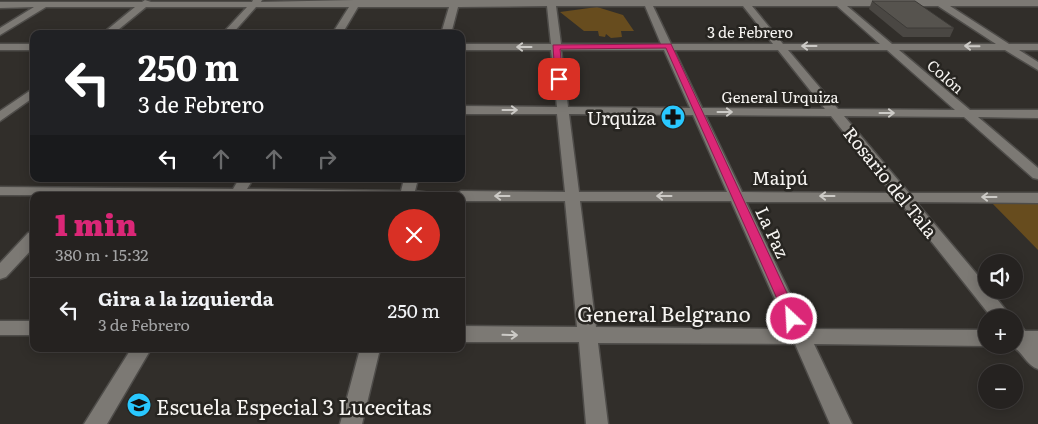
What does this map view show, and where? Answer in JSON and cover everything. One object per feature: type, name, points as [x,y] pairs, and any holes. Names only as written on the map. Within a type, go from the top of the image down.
[{"type":"street","points":[[937,1],[1038,67]]},
{"type":"street","points":[[0,5],[49,2],[1035,2]]},
{"type":"street","points":[[0,32],[49,2]]},
{"type":"street","points":[[112,30],[148,2]]},
{"type":"street","points":[[231,30],[257,2]]},
{"type":"street","points":[[340,30],[357,2]]},
{"type":"street","points":[[447,30],[454,2]]},
{"type":"street","points":[[551,2],[597,424]]},
{"type":"street","name":"La Paz","points":[[647,2],[841,424]]},
{"type":"street","name":"Rosario del Tala","points":[[743,2],[996,309]]},
{"type":"street","name":"Colón","points":[[836,2],[1038,175]]},
{"type":"street","points":[[0,47],[30,47]]},
{"type":"street","name":"3 de Febrero","points":[[465,47],[1038,47]]},
{"type":"street","points":[[0,117],[6,108],[30,93]]},
{"type":"street","points":[[6,108],[30,108]]},
{"type":"street","name":"General Urquiza","points":[[465,110],[1038,114]]},
{"type":"street","points":[[77,192],[86,182]]},
{"type":"street","points":[[0,191],[30,192]]},
{"type":"street","name":"Maipú","points":[[465,196],[1038,198]]},
{"type":"street","points":[[0,273],[30,242]]},
{"type":"street","points":[[0,328],[30,328]]},
{"type":"street","name":"General Belgrano","points":[[465,334],[978,338]]},
{"type":"street","points":[[1023,340],[1038,361]]},
{"type":"street","points":[[95,424],[139,352]]},
{"type":"street","points":[[351,424],[369,352]]},
{"type":"shaded area","points":[[597,7],[623,15],[634,31],[621,31],[622,37],[611,38],[606,34],[605,37],[599,36],[598,31],[584,31],[560,12]]},
{"type":"shaded area","points":[[987,198],[1038,199],[1038,250]]},
{"type":"building","points":[[872,1],[915,1],[954,28],[907,28]]},
{"type":"place","name":"Urquiza","points":[[673,117]]},
{"type":"place","name":"Escuela Especial 3 Lucecitas","points":[[139,405]]},
{"type":"route","points":[[559,79],[556,47],[668,46],[792,319]]}]
